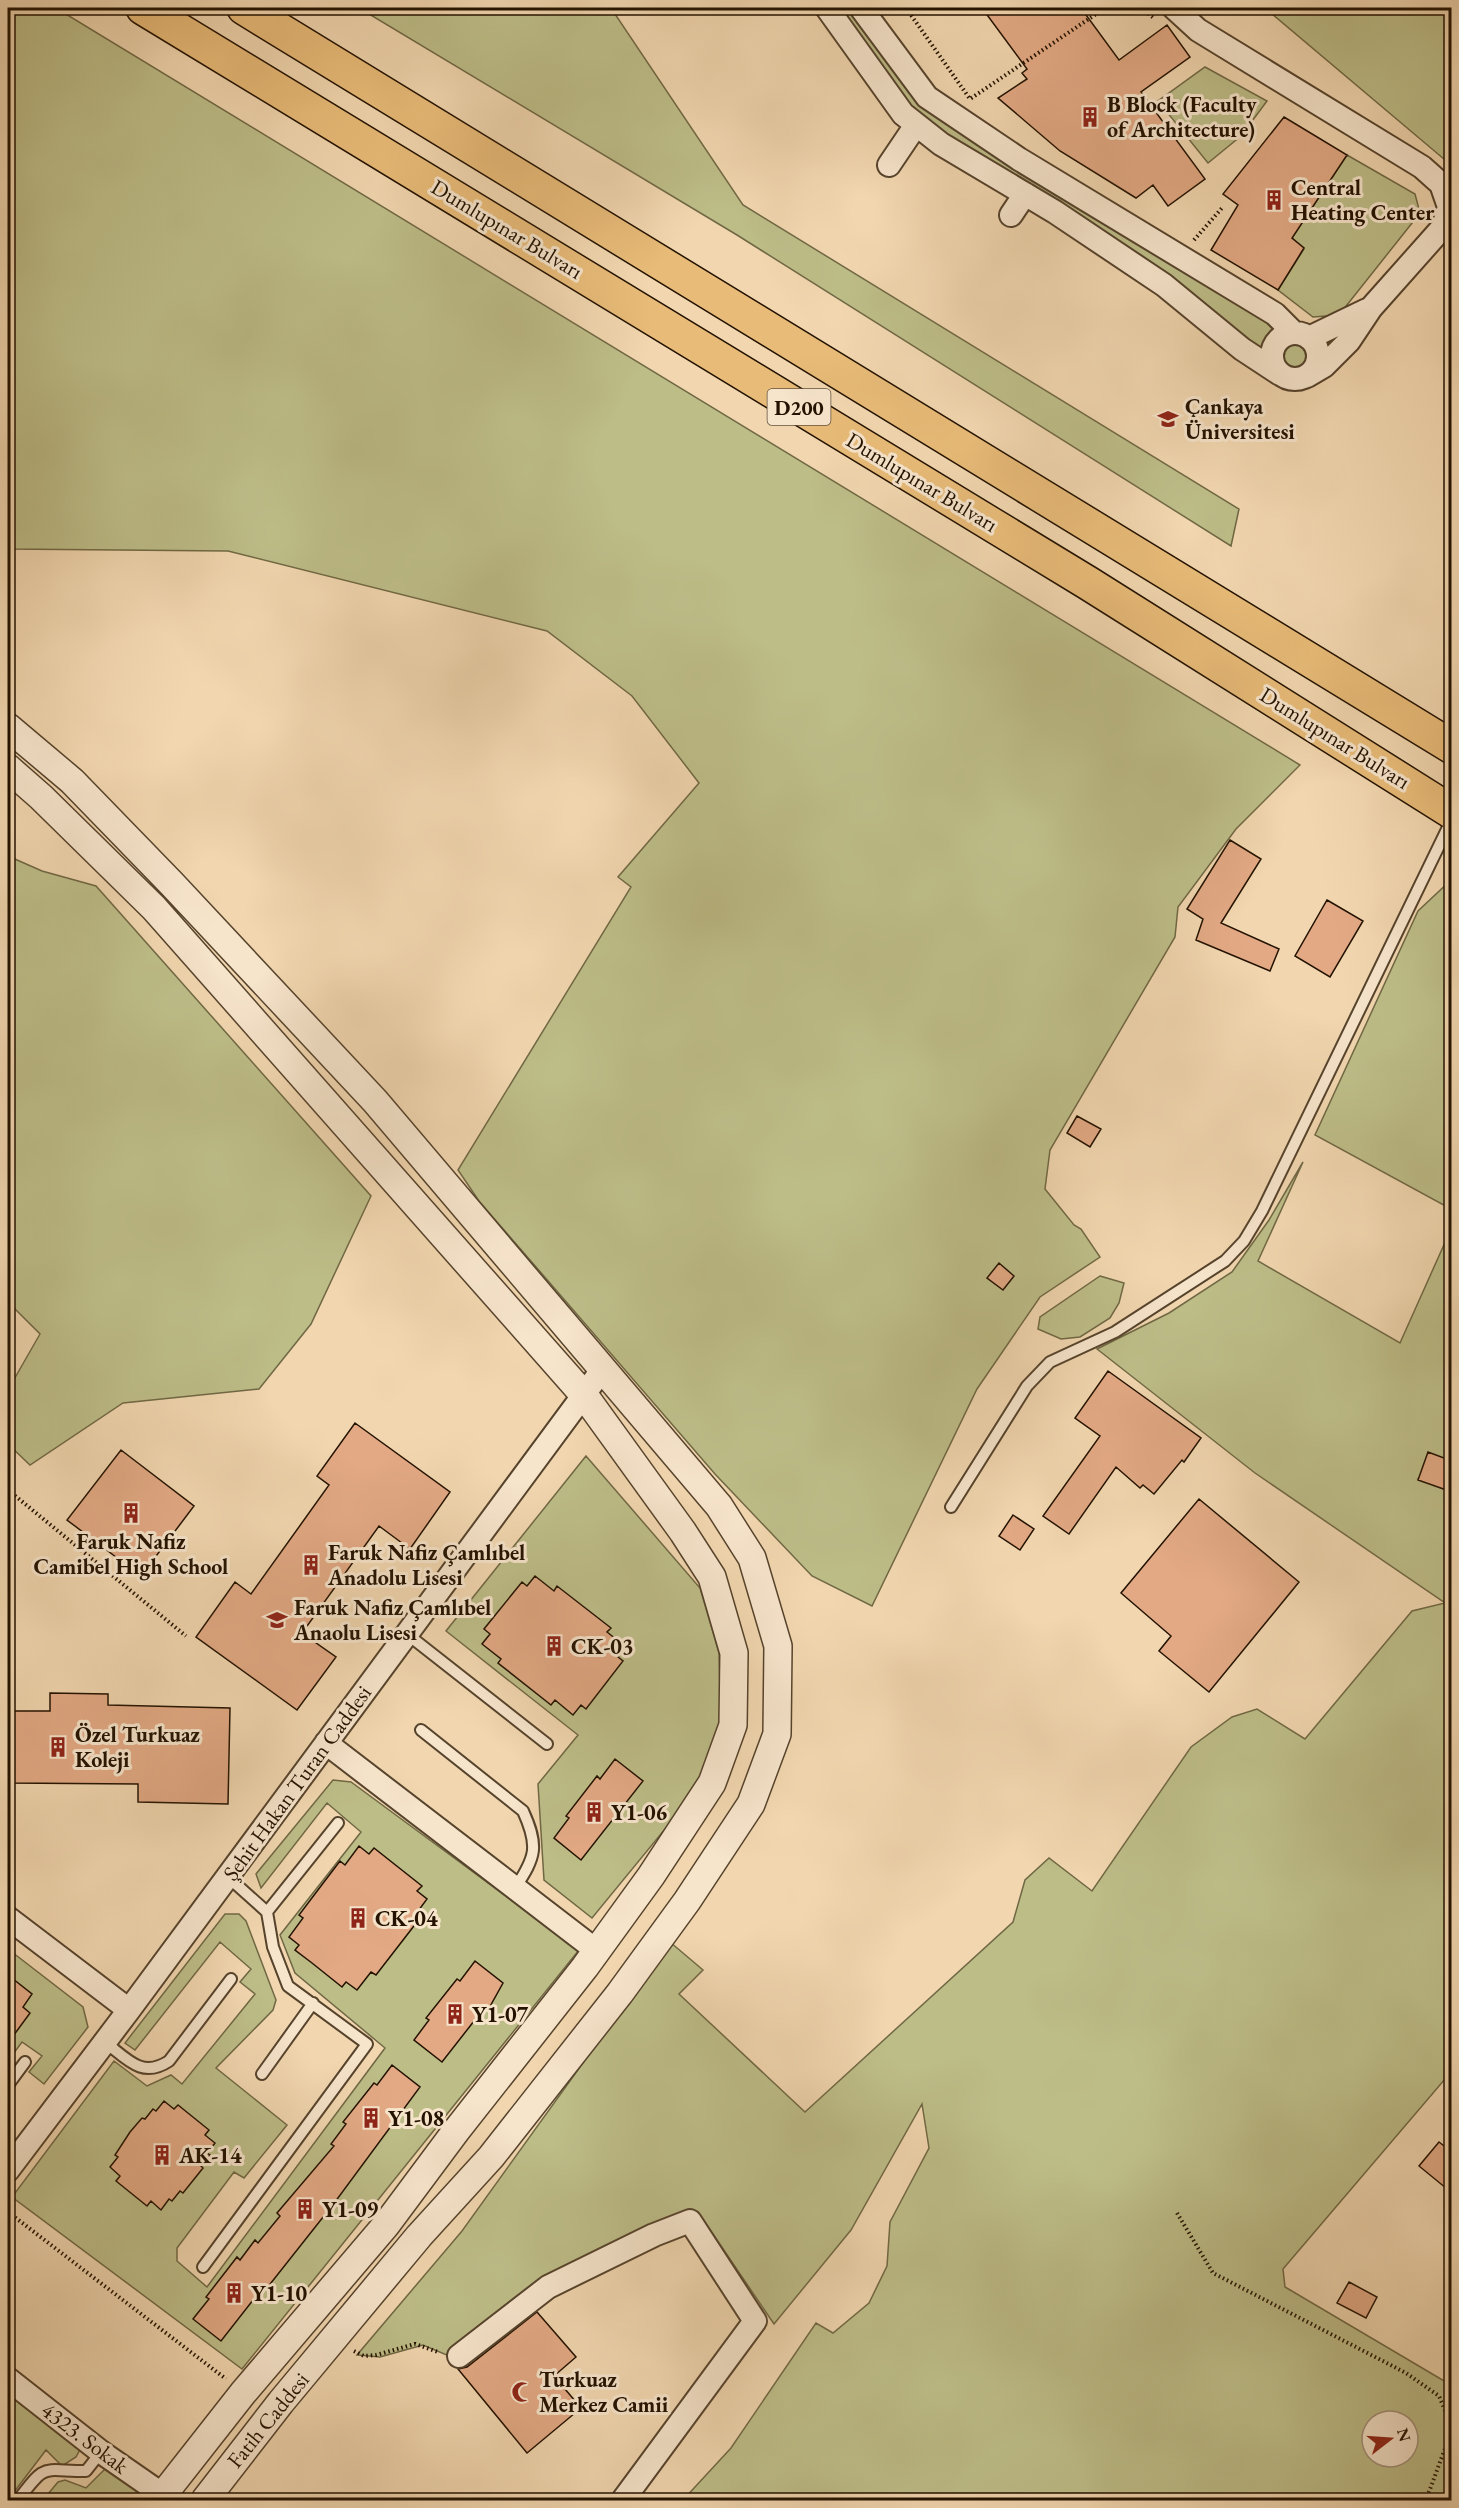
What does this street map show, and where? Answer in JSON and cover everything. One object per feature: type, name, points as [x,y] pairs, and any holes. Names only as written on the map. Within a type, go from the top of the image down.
[{"type":"highway","name":"Dumlupınar Bulvarı","points":[[143,8],[1088,583],[1452,812]]},
{"type":"highway","name":"D200","points":[[244,8],[1452,747]]},
{"type":"street","points":[[827,8],[903,114],[940,144],[1025,194],[1164,285],[1242,349],[1280,374],[1293,379],[1307,376],[1324,366],[1349,341],[1371,308],[1443,227],[1449,207],[1441,184],[1422,168],[1198,30],[1166,15]]},
{"type":"street","points":[[861,8],[927,97],[1019,159],[1275,314],[1314,344],[1316,365],[1307,376]]},
{"type":"street","points":[[889,165],[916,125]]},
{"type":"street","points":[[1011,215],[1025,194]]},
{"type":"street","points":[[1280,374],[1275,368],[1272,352],[1280,339],[1301,336],[1352,320],[1371,308]]},
{"type":"street","name":"Fatih Caddesi","points":[[8,727],[87,797],[375,1101],[719,1506],[752,1558],[778,1646],[777,1734],[751,1803],[687,1901],[620,1994],[491,2157],[418,2236],[334,2341],[281,2402],[205,2500]]},
{"type":"street","points":[[8,768],[41,797],[154,908],[584,1395],[712,1576],[734,1653],[733,1725],[712,1783],[651,1876],[597,1951],[456,2131],[386,2225],[243,2393],[161,2498]]},
{"type":"street","name":"Şehit Hakan Turan Caddesi","points":[[8,2170],[228,1877],[602,1370]]},
{"type":"street","points":[[326,1743],[597,1951]]},
{"type":"street","points":[[8,1918],[129,2010]]},
{"type":"street","points":[[459,2356],[548,2287],[654,2235],[690,2222],[755,2321],[622,2500]]},
{"type":"street","name":"4323. Sokak","points":[[8,2379],[161,2498]]},
{"type":"lane","points":[[951,1507],[1027,1386],[1050,1362],[1115,1332],[1225,1261],[1244,1242],[1262,1211],[1452,819]]},
{"type":"lane","points":[[407,1634],[547,1744]]},
{"type":"lane","points":[[421,1730],[523,1811],[531,1829],[533,1847],[531,1864],[515,1888]]},
{"type":"lane","points":[[267,1912],[338,1823]]},
{"type":"lane","points":[[203,2267],[367,2044],[288,1986],[273,1947],[267,1912],[228,1877]]},
{"type":"lane","points":[[105,2042],[145,2070],[157,2069],[169,2061],[231,1979]]},
{"type":"lane","points":[[262,2074],[313,2003]]},
{"type":"lane","points":[[8,2085],[25,2062]]},
{"type":"lane","points":[[18,2500],[43,2472],[54,2468],[86,2471],[101,2452]]},
{"type":"path","points":[[906,8],[970,99],[1105,8]]},
{"type":"path","points":[[1141,8],[1166,15]]},
{"type":"path","points":[[1193,242],[1202,249]]},
{"type":"path","points":[[8,1490],[186,1636]]},
{"type":"path","points":[[8,2212],[243,2393]]},
{"type":"path","points":[[1177,2213],[1213,2273],[1406,2373],[1438,2396],[1447,2415],[1446,2446],[1426,2500]]},
{"type":"path","points":[[334,2341],[364,2355],[376,2355],[416,2344],[459,2356]]},
{"type":"green space","points":[[8,8],[56,8],[1300,765],[1236,829],[1178,907],[1175,937],[1050,1150],[1045,1189],[1074,1225],[1081,1229],[1100,1257],[1040,1297],[977,1389],[872,1606],[812,1576],[715,1474],[479,1201],[458,1170],[631,887],[618,877],[699,783],[632,696],[547,631],[228,551],[8,549]]},
{"type":"green space","points":[[359,8],[480,8],[485,12],[492,8],[611,8],[743,205],[1239,509],[1231,546],[737,235]]},
{"type":"green space","points":[[827,8],[861,8],[927,97],[1314,344],[1318,358],[1300,379],[1286,377],[941,144]]},
{"type":"green space","points":[[1265,8],[1451,8],[1451,165]]},
{"type":"green space","points":[[1205,67],[1267,101],[1241,136],[1208,163],[1158,101]]},
{"type":"green space","points":[[1347,155],[1415,194],[1420,213],[1339,315],[1313,317],[1278,290],[1304,249],[1292,238]]},
{"type":"green space","points":[[8,856],[42,871],[96,886],[371,1196],[311,1324],[259,1389],[123,1403],[30,1465],[8,1444],[8,1390],[40,1334],[8,1302]]},
{"type":"green space","points":[[1451,880],[1451,1209],[1315,1135],[1418,911]]},
{"type":"green space","points":[[1303,1162],[1258,1261],[1400,1343],[1451,1229],[1451,1461],[1418,1479],[1451,1492],[1451,2072],[1283,2269],[1285,2287],[1451,2385],[1451,2500],[683,2500],[731,2448],[816,2323],[833,2333],[869,2303],[887,2266],[890,2222],[929,2148],[922,2104],[851,2230],[774,2324],[698,2212],[647,2230],[449,2356],[423,2345],[380,2357],[357,2355],[462,2231],[670,1942],[703,1970],[679,1994],[805,2112],[1013,1922],[1025,1880],[1049,1858],[1092,1891],[1191,1747],[1232,1717],[1257,1709],[1305,1739],[1412,1611],[1445,1603],[1255,1473],[1097,1349],[1169,1313],[1232,1272],[1269,1220]]},
{"type":"green space","points":[[1100,1276],[1124,1283],[1119,1303],[1110,1318],[1080,1337],[1061,1339],[1038,1329],[1040,1317]]},
{"type":"green space","points":[[586,1456],[700,1588],[719,1653],[721,1728],[702,1784],[592,1918],[544,1880],[538,1784],[578,1735],[446,1631]]},
{"type":"green space","points":[[333,1780],[351,1782],[579,1950],[242,2369],[12,2197],[114,2061],[147,2086],[171,2075],[182,2084],[255,1994],[240,1982],[251,1969],[220,1942],[135,2050],[125,2043],[225,1914],[239,1914],[246,1921],[276,2000],[273,2010],[216,2068],[287,2125],[244,2178],[234,2172],[177,2248],[177,2261],[207,2287],[385,2048],[295,1973],[280,1935],[361,1832],[327,1803],[261,1888],[256,1874]]},
{"type":"green space","points":[[8,1949],[83,2007],[88,2027],[44,2084],[29,2072],[42,2056],[22,2042],[8,2061]]},
{"type":"green space","points":[[8,2390],[82,2446],[76,2457],[62,2466],[46,2450],[8,2500]]},
{"type":"green space","points":[[108,2466],[151,2500],[43,2500],[58,2482],[65,2480],[86,2488]]},
{"type":"building","name":"B Block (Faculty of Architecture)","points":[[982,8],[1081,8],[1119,60],[1167,25],[1190,57],[1141,92],[1205,179],[1168,206],[1153,185],[1136,198],[1060,151],[998,98],[1027,79],[1022,73],[1027,69]]},
{"type":"building","name":"Central Heating Center","points":[[1284,117],[1347,155],[1292,238],[1304,248],[1278,290],[1211,250],[1238,205],[1223,194]]},
{"type":"building","points":[[1230,840],[1261,859],[1221,923],[1279,949],[1270,971],[1196,940],[1203,919],[1187,909]]},
{"type":"building","points":[[1327,900],[1363,921],[1330,977],[1295,956]]},
{"type":"building","points":[[1077,1116],[1101,1129],[1090,1147],[1067,1133]]},
{"type":"building","points":[[999,1263],[1014,1276],[1003,1290],[987,1278]]},
{"type":"building","points":[[1108,1371],[1201,1438],[1184,1462],[1182,1460],[1154,1494],[1143,1485],[1140,1488],[1116,1467],[1069,1534],[1043,1516],[1100,1436],[1075,1418]]},
{"type":"building","name":"Faruk Nafiz Çamlıbel Anadolu Lisesi","points":[[355,1423],[450,1492],[410,1549],[379,1526],[302,1633],[336,1657],[297,1710],[196,1637],[235,1582],[251,1594],[329,1485],[317,1476]]},
{"type":"building","name":"Faruk Nafiz Camibel High School","points":[[121,1450],[194,1506],[141,1576],[67,1520]]},
{"type":"building","points":[[1428,1452],[1452,1461],[1452,1492],[1418,1480]]},
{"type":"building","points":[[1199,1499],[1299,1582],[1209,1692],[1159,1651],[1171,1636],[1121,1593]]},
{"type":"building","points":[[1013,1515],[1034,1529],[1020,1550],[999,1536]]},
{"type":"building","name":"CK-03","points":[[535,1576],[554,1591],[557,1586],[611,1628],[607,1632],[626,1647],[618,1657],[623,1661],[586,1709],[581,1705],[573,1715],[555,1700],[551,1705],[498,1663],[501,1659],[482,1644],[490,1634],[484,1629],[522,1582],[527,1586]]},
{"type":"building","points":[[50,1693],[108,1694],[108,1705],[230,1708],[228,1804],[138,1802],[138,1784],[8,1783],[8,1711],[50,1711]]},
{"type":"building","name":"Y1-06","points":[[615,1759],[643,1781],[581,1860],[554,1838],[569,1818],[566,1816],[597,1776],[600,1779]]},
{"type":"building","name":"CK-04","points":[[359,1846],[369,1854],[374,1848],[422,1886],[417,1891],[427,1899],[413,1918],[417,1922],[376,1975],[371,1972],[357,1990],[346,1982],[342,1987],[295,1950],[299,1945],[289,1937],[303,1918],[299,1915],[340,1861],[345,1865]]},
{"type":"building","name":"Y1-07","points":[[475,1961],[503,1983],[488,2010],[485,2007],[442,2062],[414,2040],[429,2020],[426,2018],[457,1979],[460,1981]]},
{"type":"building","points":[[8,1975],[32,1994],[23,2007],[30,2013],[8,2043]]},
{"type":"building","points":[[392,2065],[420,2087],[335,2202],[267,2288],[264,2286],[221,2341],[193,2319],[209,2299],[206,2297],[237,2257],[240,2260],[255,2240],[258,2243],[280,2216],[277,2213],[334,2146],[331,2144],[346,2124],[343,2122],[374,2083],[377,2085]]},
{"type":"building","name":"AK-14","points":[[164,2101],[174,2109],[178,2105],[209,2130],[205,2135],[215,2143],[207,2153],[210,2155],[201,2166],[203,2168],[183,2193],[180,2191],[172,2201],[169,2199],[161,2210],[151,2201],[147,2206],[116,2181],[120,2176],[110,2167],[118,2157],[115,2155],[130,2132],[142,2118],[145,2119],[153,2109],[156,2111]]},
{"type":"building","points":[[1439,2142],[1452,2152],[1452,2193],[1419,2166]]},
{"type":"building","points":[[1349,2282],[1377,2297],[1366,2318],[1337,2303]]},
{"type":"building","name":"Turkuaz Merkez Camii","points":[[537,2312],[576,2357],[554,2376],[581,2408],[527,2453],[458,2369],[467,2367]]},
{"type":"place","name":"B Block (Faculty of Architecture)","points":[[1090,117]]},
{"type":"place","name":"Central Heating Center","points":[[1274,200]]},
{"type":"place","name":"Çankaya Üniversitesi","points":[[1168,419]]},
{"type":"place","name":"Faruk Nafiz Camibel High School","points":[[131,1513]]},
{"type":"place","name":"Faruk Nafiz Çamlıbel Anadolu Lisesi","points":[[311,1565]]},
{"type":"place","name":"Faruk Nafiz Çamlıbel Anaolu Lisesi","points":[[277,1620]]},
{"type":"place","name":"CK-03","points":[[554,1646]]},
{"type":"place","name":"Özel Turkuaz Koleji","points":[[58,1747]]},
{"type":"place","name":"Y1-06","points":[[594,1812]]},
{"type":"place","name":"CK-04","points":[[358,1918]]},
{"type":"place","name":"Y1-07","points":[[455,2014]]},
{"type":"place","name":"Y1-08","points":[[371,2118]]},
{"type":"place","name":"AK-14","points":[[162,2155]]},
{"type":"place","name":"Y1-09","points":[[305,2209]]},
{"type":"place","name":"Y1-10","points":[[234,2293]]},
{"type":"place","name":"Turkuaz Merkez Camii","points":[[522,2392]]}]
